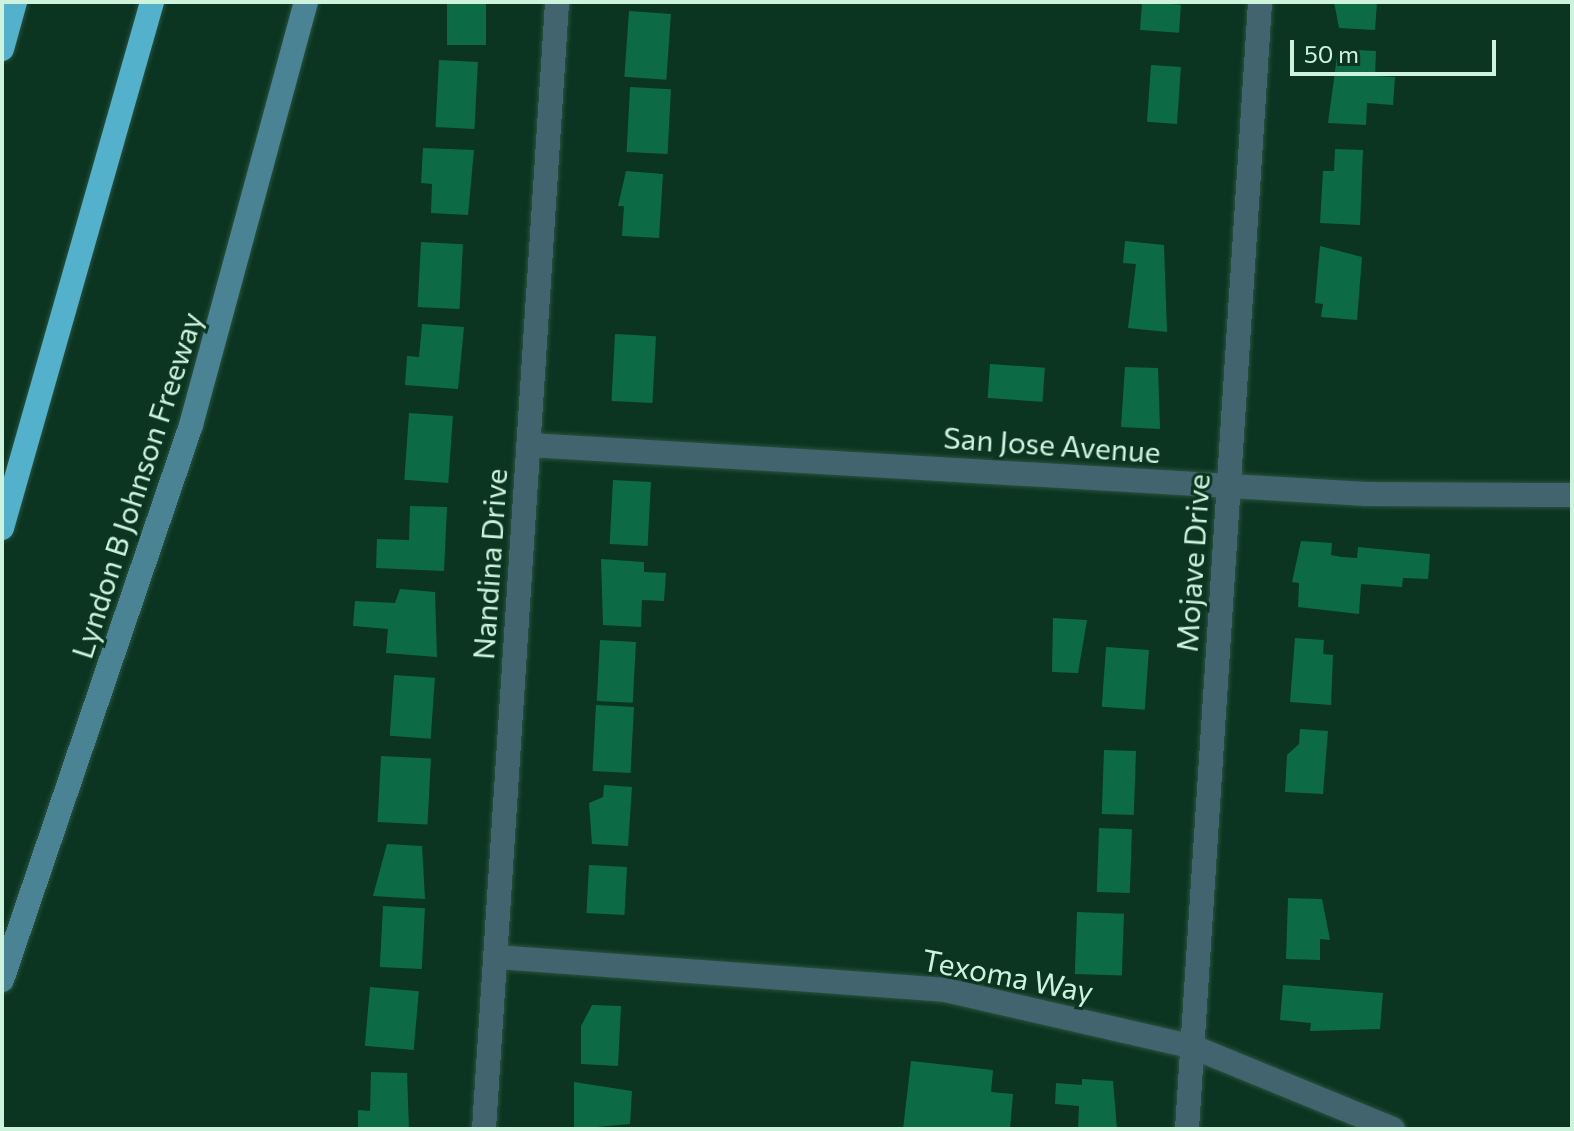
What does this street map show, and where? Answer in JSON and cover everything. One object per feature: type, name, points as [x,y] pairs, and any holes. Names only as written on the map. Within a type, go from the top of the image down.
[{"type":"highway","points":[[2,49],[15,2]]},
{"type":"highway","points":[[2,528],[152,2]]},
{"type":"main road","name":"Lyndon B Johnson Freeway","points":[[2,980],[191,425],[306,2]]},
{"type":"street","name":"Nandina Drive","points":[[484,1129],[557,2]]},
{"type":"street","name":"Mojave Drive","points":[[1187,1129],[1260,2]]},
{"type":"street","name":"San Jose Avenue","points":[[529,445],[1229,487],[1572,495]]},
{"type":"street","name":"Texoma Way","points":[[497,957],[945,990],[1193,1047],[1393,1129]]},
{"type":"building","points":[[447,2],[486,2],[486,45],[447,45]]},
{"type":"building","points":[[1142,2],[1181,5],[1179,33],[1140,30]]},
{"type":"building","points":[[1334,2],[1377,2],[1375,30],[1339,28]]},
{"type":"building","points":[[629,11],[671,14],[666,80],[624,77]]},
{"type":"building","points":[[1338,49],[1376,51],[1375,76],[1395,77],[1393,105],[1367,103],[1366,125],[1328,123]]},
{"type":"building","points":[[439,60],[478,62],[474,129],[435,127]]},
{"type":"building","points":[[1151,65],[1181,67],[1177,124],[1147,122]]},
{"type":"building","points":[[630,87],[671,89],[668,154],[627,152]]},
{"type":"building","points":[[423,148],[474,150],[468,215],[431,213],[432,184],[421,183]]},
{"type":"building","points":[[1335,149],[1363,150],[1360,225],[1320,223],[1323,171],[1334,171]]},
{"type":"building","points":[[626,171],[663,174],[659,238],[622,236],[624,206],[618,206]]},
{"type":"building","points":[[1125,241],[1164,245],[1167,332],[1128,328],[1136,264],[1123,263]]},
{"type":"building","points":[[421,242],[463,244],[460,309],[418,307]]},
{"type":"building","points":[[1320,246],[1362,257],[1357,320],[1321,317],[1323,304],[1315,303]]},
{"type":"building","points":[[422,324],[464,327],[458,389],[405,385],[407,356],[419,357]]},
{"type":"building","points":[[615,334],[656,336],[652,403],[611,401]]},
{"type":"building","points":[[990,364],[1045,368],[1042,402],[988,398]]},
{"type":"building","points":[[1125,367],[1158,368],[1160,429],[1121,427]]},
{"type":"building","points":[[409,413],[453,416],[448,483],[404,480]]},
{"type":"building","points":[[613,480],[651,482],[648,546],[610,544]]},
{"type":"building","points":[[410,506],[447,507],[444,571],[376,568],[377,539],[409,540]]},
{"type":"building","points":[[1301,541],[1332,543],[1331,555],[1342,557],[1357,558],[1358,547],[1430,554],[1428,579],[1403,578],[1402,587],[1361,584],[1359,614],[1298,607],[1299,583],[1292,582]]},
{"type":"building","points":[[601,559],[644,562],[644,572],[666,573],[664,601],[642,600],[641,627],[603,625]]},
{"type":"building","points":[[400,589],[435,592],[437,657],[386,653],[388,629],[353,626],[355,601],[395,603]]},
{"type":"building","points":[[1053,618],[1087,620],[1078,673],[1052,672]]},
{"type":"building","points":[[1295,638],[1324,640],[1323,654],[1333,655],[1331,705],[1290,702]]},
{"type":"building","points":[[600,640],[636,642],[633,703],[597,701]]},
{"type":"building","points":[[1106,647],[1149,650],[1145,710],[1102,707]]},
{"type":"building","points":[[394,675],[435,678],[431,739],[390,736]]},
{"type":"building","points":[[596,705],[634,707],[630,773],[593,771]]},
{"type":"building","points":[[1300,729],[1328,731],[1323,794],[1285,792],[1287,755],[1299,744]]},
{"type":"building","points":[[1104,750],[1136,751],[1134,815],[1102,814]]},
{"type":"building","points":[[381,756],[431,759],[427,825],[378,822]]},
{"type":"building","points":[[604,785],[632,787],[628,846],[592,844],[589,803],[603,797]]},
{"type":"building","points":[[1099,828],[1132,829],[1130,893],[1097,892]]},
{"type":"building","points":[[387,844],[422,846],[425,899],[373,896]]},
{"type":"building","points":[[589,865],[627,867],[624,915],[586,913]]},
{"type":"building","points":[[1288,898],[1322,899],[1330,940],[1320,939],[1320,960],[1286,959]]},
{"type":"building","points":[[383,906],[425,908],[422,969],[380,967]]},
{"type":"building","points":[[1077,912],[1124,914],[1122,976],[1075,974]]},
{"type":"building","points":[[1283,985],[1383,993],[1380,1029],[1310,1031],[1311,1023],[1280,1020]]},
{"type":"building","points":[[370,987],[419,991],[414,1050],[365,1046]]},
{"type":"building","points":[[592,1005],[621,1006],[618,1066],[581,1064],[581,1026]]},
{"type":"building","points":[[911,1061],[993,1070],[991,1092],[1013,1094],[1010,1129],[903,1129]]},
{"type":"building","points":[[371,1072],[407,1073],[409,1129],[358,1129],[358,1110],[370,1111]]},
{"type":"building","points":[[1082,1079],[1113,1081],[1117,1129],[1078,1129],[1079,1106],[1055,1104],[1056,1083],[1082,1085]]},
{"type":"building","points":[[574,1082],[632,1091],[630,1124],[574,1129]]}]
